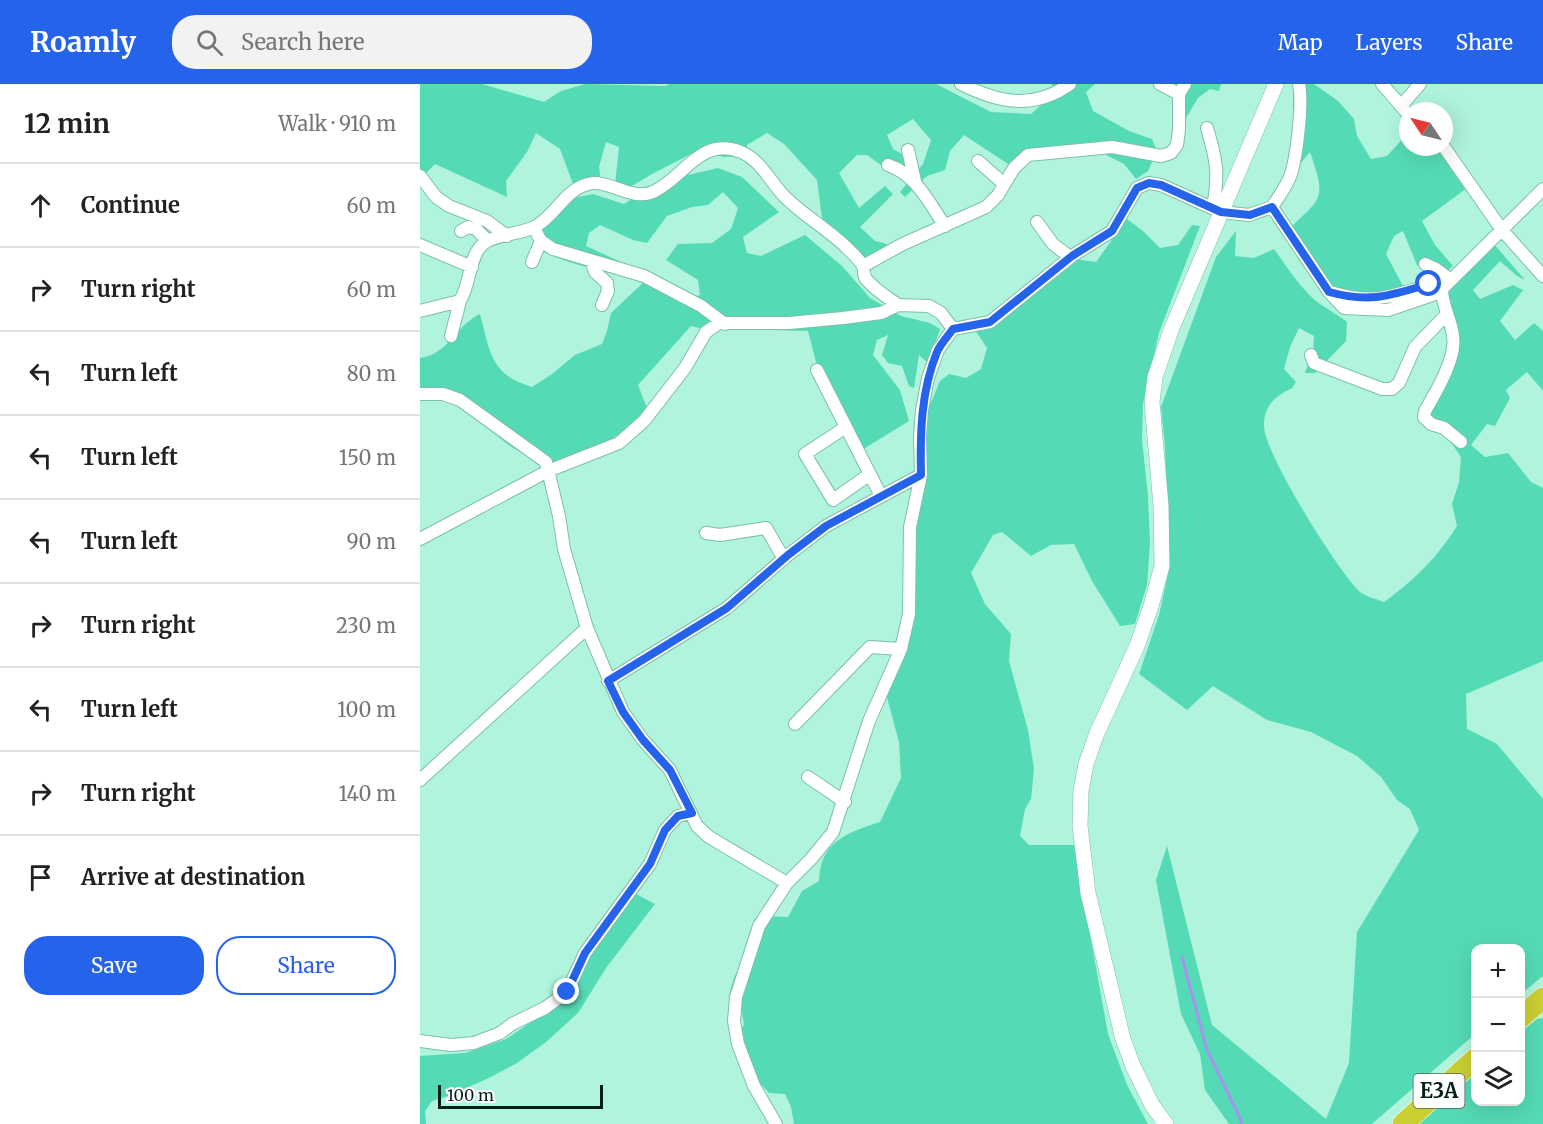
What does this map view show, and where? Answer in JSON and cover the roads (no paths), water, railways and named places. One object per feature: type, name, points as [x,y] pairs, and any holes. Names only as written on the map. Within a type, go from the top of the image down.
[{"type":"highway","points":[[1525,1015],[1543,999]]},
{"type":"highway","name":"E3A","points":[[1403,1124],[1471,1063]]},
{"type":"street","points":[[961,84],[985,96],[1016,101],[1038,100],[1070,84]]},
{"type":"street","points":[[863,266],[903,244],[986,207],[998,195],[1014,168],[1028,155],[1112,147],[1161,156],[1171,153],[1177,145],[1182,89],[1160,84]]},
{"type":"street","points":[[776,1124],[754,1086],[738,1044],[734,1022],[736,998],[759,926],[787,883],[833,832],[845,802],[869,721],[901,650],[909,614],[910,526],[921,475],[920,437],[928,378],[938,350],[953,329],[990,322],[1070,257],[1112,231],[1137,188],[1149,183],[1161,185],[1217,210],[1250,215],[1272,207],[1284,190],[1291,172],[1301,103],[1299,84]]},
{"type":"street","points":[[1382,84],[1399,103]]},
{"type":"street","points":[[1410,102],[1420,84]]},
{"type":"street","points":[[1166,1124],[1133,1066],[1123,1039],[1089,893],[1080,826],[1081,791],[1086,764],[1097,732],[1137,646],[1162,566],[1161,506],[1152,402],[1155,377],[1217,210],[1275,85]]},
{"type":"street","points":[[1207,128],[1216,156],[1217,210]]},
{"type":"street","points":[[451,336],[460,301],[465,293],[480,246],[488,241],[534,228],[577,189],[594,183],[644,195],[668,183],[692,160],[710,149],[722,148],[741,152],[756,161],[784,197],[844,245],[863,266],[864,277],[878,291],[898,305]]},
{"type":"street","points":[[908,150],[915,181]]},
{"type":"street","points":[[1450,156],[1502,230],[1543,276]]},
{"type":"street","points":[[978,161],[1004,184]]},
{"type":"street","points":[[888,165],[903,170],[915,181],[945,226]]},
{"type":"street","points":[[420,176],[436,198],[449,206],[487,221],[507,236]]},
{"type":"street","points":[[1272,207],[1329,292],[1344,308],[1388,310],[1438,293],[1543,189]]},
{"type":"street","points":[[1038,222],[1053,244],[1070,257]]},
{"type":"street","points":[[461,231],[468,227],[476,229],[488,241]]},
{"type":"street","points":[[534,228],[541,241],[553,249],[644,276],[701,306],[725,324]]},
{"type":"street","points":[[532,262],[541,241]]},
{"type":"street","points":[[420,245],[472,267]]},
{"type":"street","points":[[553,249],[554,263]]},
{"type":"street","points":[[591,261],[595,272],[608,283],[608,291],[602,305]]},
{"type":"street","points":[[1425,264],[1436,269],[1447,284]]},
{"type":"street","points":[[1447,284],[1442,303],[1453,332],[1455,345],[1452,357],[1424,417],[1431,424],[1444,428],[1461,442]]},
{"type":"street","points":[[420,310],[460,301]]},
{"type":"street","points":[[420,539],[548,471],[619,443],[644,421],[678,377],[706,332],[719,324],[789,323],[843,318],[881,313],[898,305],[930,306],[941,313],[953,329]]},
{"type":"street","points":[[1311,354],[1314,363],[1382,389],[1392,388],[1399,383],[1415,347],[1446,315]]},
{"type":"street","points":[[817,370],[881,496]]},
{"type":"street","points":[[420,394],[443,394],[460,400],[546,462],[564,549],[587,628],[623,712],[643,740],[670,770],[697,826],[709,837],[787,883]]},
{"type":"street","points":[[846,427],[805,454],[833,500],[870,474]]},
{"type":"street","points":[[608,681],[727,608],[784,558],[826,526],[921,475]]},
{"type":"street","points":[[706,532],[720,535],[766,528],[784,558]]},
{"type":"street","points":[[420,780],[587,628]]},
{"type":"street","points":[[795,724],[870,647],[901,650]]},
{"type":"street","points":[[808,777],[845,802]]},
{"type":"street","points":[[420,1041],[451,1045],[474,1043],[500,1033],[512,1024],[545,1008],[567,992],[585,953],[650,864],[665,830],[678,816],[692,813]]},
{"type":"waterway","points":[[1182,957],[1207,1050],[1241,1124]]}]
